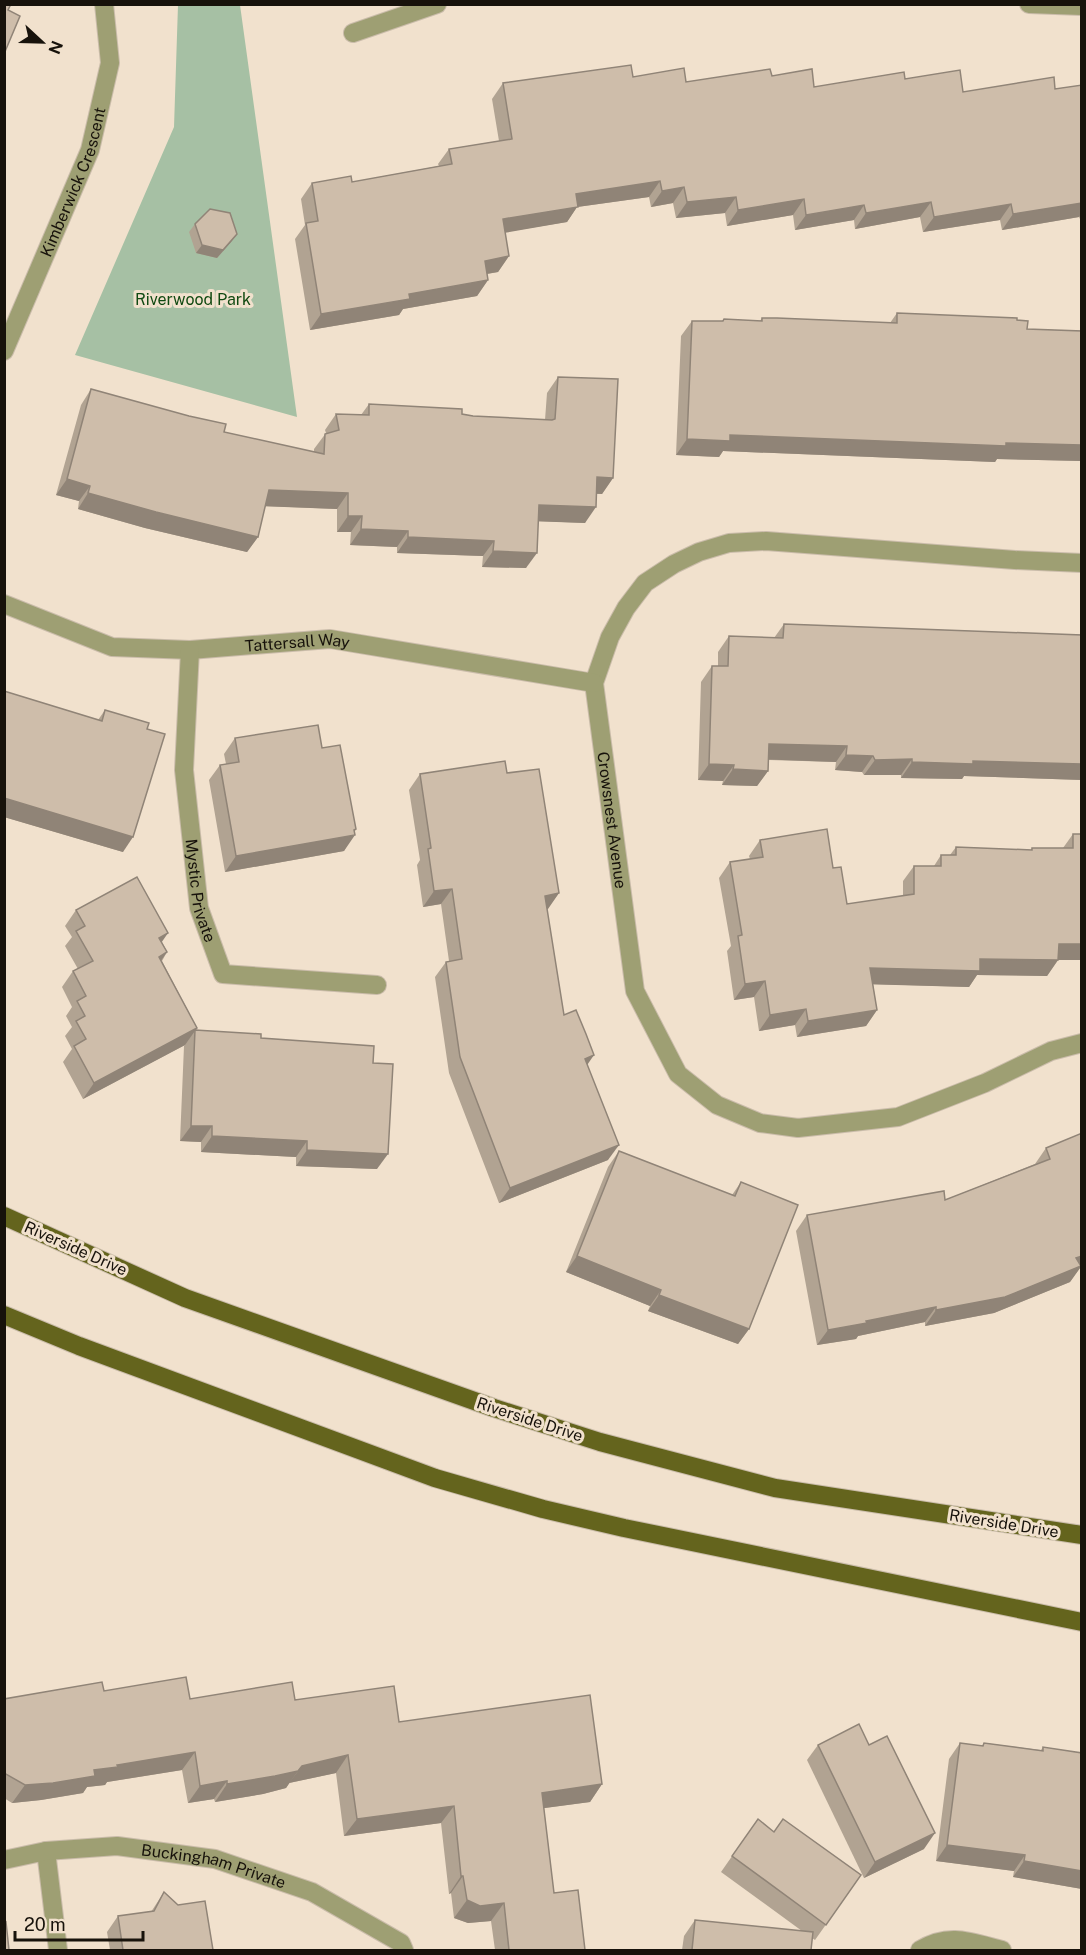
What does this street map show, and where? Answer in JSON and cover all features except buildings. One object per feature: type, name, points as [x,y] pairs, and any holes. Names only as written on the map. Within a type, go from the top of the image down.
[{"type":"main road","name":"Riverside Drive","points":[[4,1216],[185,1298],[494,1408],[600,1442],[775,1488],[1082,1535]]},
{"type":"main road","points":[[4,1315],[78,1346],[435,1478],[543,1509],[624,1528],[1082,1622]]},
{"type":"street","name":"Kimberwick Crescent","points":[[4,351],[90,150],[110,63],[104,4]]},
{"type":"street","points":[[353,33],[437,4]]},
{"type":"street","points":[[1029,4],[1082,6]]},
{"type":"street","name":"Crowsnest Avenue","points":[[1082,563],[765,541],[729,543],[699,552],[674,564],[645,583],[626,608],[610,637],[594,683],[635,991],[678,1074],[717,1105],[759,1123],[798,1128],[898,1117],[985,1083],[1051,1051],[1082,1043]]},
{"type":"street","name":"Tattersall Way","points":[[4,604],[112,647],[190,650],[330,639],[594,683]]},
{"type":"street","name":"Mystic Private","points":[[190,650],[184,770],[199,908],[223,974],[377,985]]},
{"type":"street","name":"Buckingham Private","points":[[4,1860],[46,1851],[117,1846],[215,1859],[312,1892],[401,1943],[404,1950]]},
{"type":"street","points":[[46,1851],[58,1950]]},
{"type":"street","points":[[920,1950],[944,1940],[962,1939],[1002,1950]]},
{"type":"green space","name":"Riverwood Park","points":[[178,5],[240,5],[297,417],[75,355],[174,127]]}]
